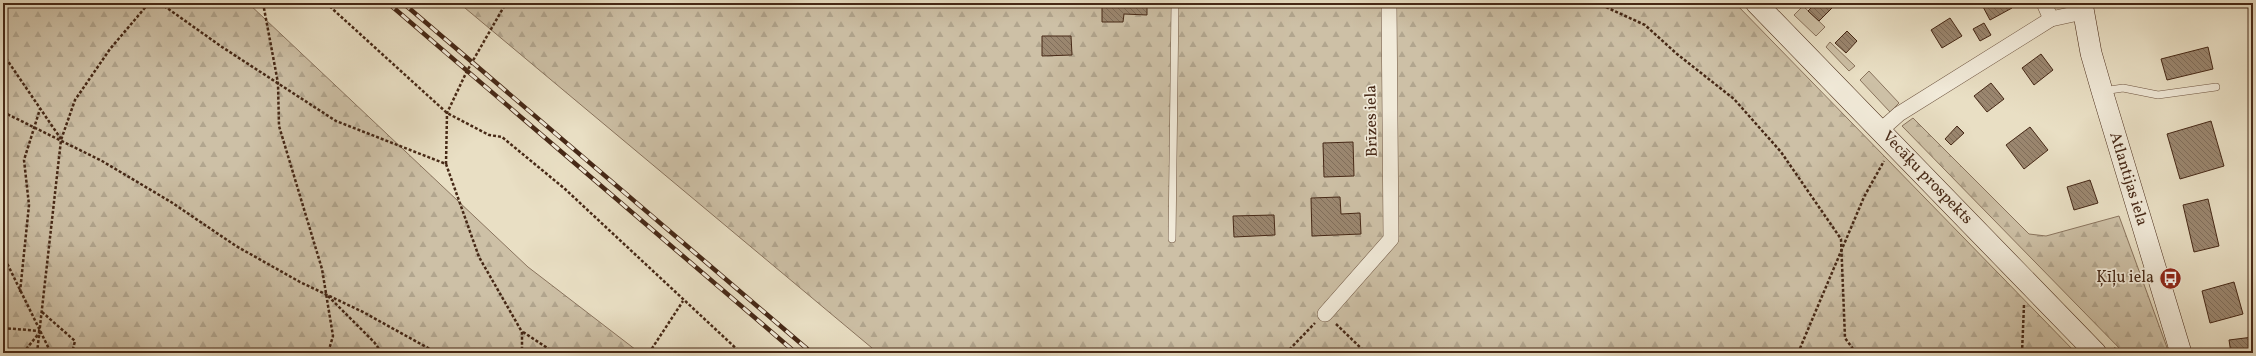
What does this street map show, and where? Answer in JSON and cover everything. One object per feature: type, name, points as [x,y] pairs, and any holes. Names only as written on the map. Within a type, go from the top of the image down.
[{"type":"main road","name":"Vecāķu prospekts","points":[[1756,3],[1888,136],[2024,281],[2096,353]]},
{"type":"main road","name":"Atlantijas iela","points":[[2082,7],[2102,91],[2181,353]]},
{"type":"street","name":"Brīzes iela","points":[[1325,314],[1391,239],[1389,3]]},
{"type":"street","points":[[2044,3],[2052,19]]},
{"type":"street","points":[[1888,136],[1899,114],[1936,89],[2052,19],[2082,7]]},
{"type":"lane","points":[[1172,239],[1175,3]]},
{"type":"lane","points":[[2102,91],[2123,88],[2158,95],[2216,87]]},
{"type":"path","points":[[37,353],[61,140],[75,100],[110,50],[149,3]]},
{"type":"path","points":[[160,3],[222,47],[336,121],[446,164]]},
{"type":"path","points":[[263,3],[278,83],[279,126],[322,269],[327,295],[333,336],[328,353]]},
{"type":"path","points":[[326,3],[447,112],[489,135],[502,137],[565,189],[741,353]]},
{"type":"path","points":[[506,3],[504,9],[467,71],[447,112],[446,164],[479,257],[522,332],[555,353]]},
{"type":"path","points":[[1597,3],[1645,25],[1677,54],[1734,99],[1782,152],[1841,239],[1845,338],[1856,353]]},
{"type":"path","points":[[3,54],[61,140]]},
{"type":"path","points":[[20,292],[29,205],[24,160],[40,109]]},
{"type":"path","points":[[3,112],[102,161],[171,202],[236,246],[327,295],[363,312],[437,353]]},
{"type":"path","points":[[1798,353],[1864,197],[1888,136]]},
{"type":"path","points":[[3,255],[51,353]]},
{"type":"path","points":[[2022,353],[2024,281]]},
{"type":"path","points":[[327,295],[374,342],[382,353]]},
{"type":"path","points":[[649,353],[683,300]]},
{"type":"path","points":[[42,312],[75,341],[72,353]]},
{"type":"path","points":[[1286,353],[1325,314],[1366,353]]},
{"type":"path","points":[[3,328],[40,331]]},
{"type":"path","points":[[23,353],[40,331]]},
{"type":"path","points":[[522,332],[522,353]]},
{"type":"green space","points":[[3,3],[248,3],[528,267],[640,353],[3,353]]},
{"type":"green space","points":[[459,3],[1735,3],[2076,353],[878,353]]},
{"type":"green space","points":[[1803,6],[1825,27],[1816,36],[1794,15]]},
{"type":"green space","points":[[1830,42],[1855,66],[1849,71],[1826,47]]},
{"type":"green space","points":[[1869,71],[1899,103],[1890,112],[1860,80]]},
{"type":"green space","points":[[1913,118],[2029,234],[2046,236],[2119,216],[2169,353],[2124,353],[1902,126]]},
{"type":"building","points":[[1102,3],[1147,3],[1147,15],[1124,14],[1123,22],[1102,22]]},
{"type":"building","points":[[1816,3],[1827,3],[1832,8],[1819,21],[1808,11]]},
{"type":"building","points":[[1856,3],[1866,3],[1861,8]]},
{"type":"building","points":[[1981,3],[2009,3],[2012,8],[1990,20]]},
{"type":"building","points":[[1950,18],[1962,36],[1942,48],[1931,30]]},
{"type":"building","points":[[1984,23],[1991,35],[1980,41],[1973,29]]},
{"type":"building","points":[[1847,31],[1857,41],[1846,53],[1835,43]]},
{"type":"building","points":[[1042,36],[1071,36],[1072,55],[1042,56]]},
{"type":"building","points":[[2208,47],[2213,69],[2167,80],[2161,59]]},
{"type":"building","points":[[2041,54],[2053,70],[2034,85],[2022,68]]},
{"type":"building","points":[[1991,83],[2004,99],[1987,112],[1974,96]]},
{"type":"building","points":[[2211,121],[2224,166],[2180,179],[2167,134]]},
{"type":"building","points":[[1957,126],[1964,133],[1951,145],[1945,139]]},
{"type":"building","points":[[2030,127],[2048,150],[2024,169],[2006,145]]},
{"type":"building","points":[[1353,142],[1354,176],[1324,177],[1323,143]]},
{"type":"building","points":[[2090,180],[2098,203],[2074,210],[2067,187]]},
{"type":"building","points":[[1340,197],[1341,214],[1360,213],[1361,234],[1312,236],[1311,198]]},
{"type":"building","points":[[2208,199],[2219,246],[2194,252],[2183,205]]},
{"type":"building","points":[[1274,215],[1275,235],[1234,237],[1233,216]]},
{"type":"building","points":[[2234,282],[2243,314],[2210,323],[2202,291]]},
{"type":"building","points":[[2253,337],[2253,353],[2231,353],[2229,340]]},
{"type":"railway","points":[[388,3],[796,353]]},
{"type":"railway","points":[[403,3],[812,353]]},
{"type":"place","name":"Ķīļu iela","points":[[2170,278]]}]
